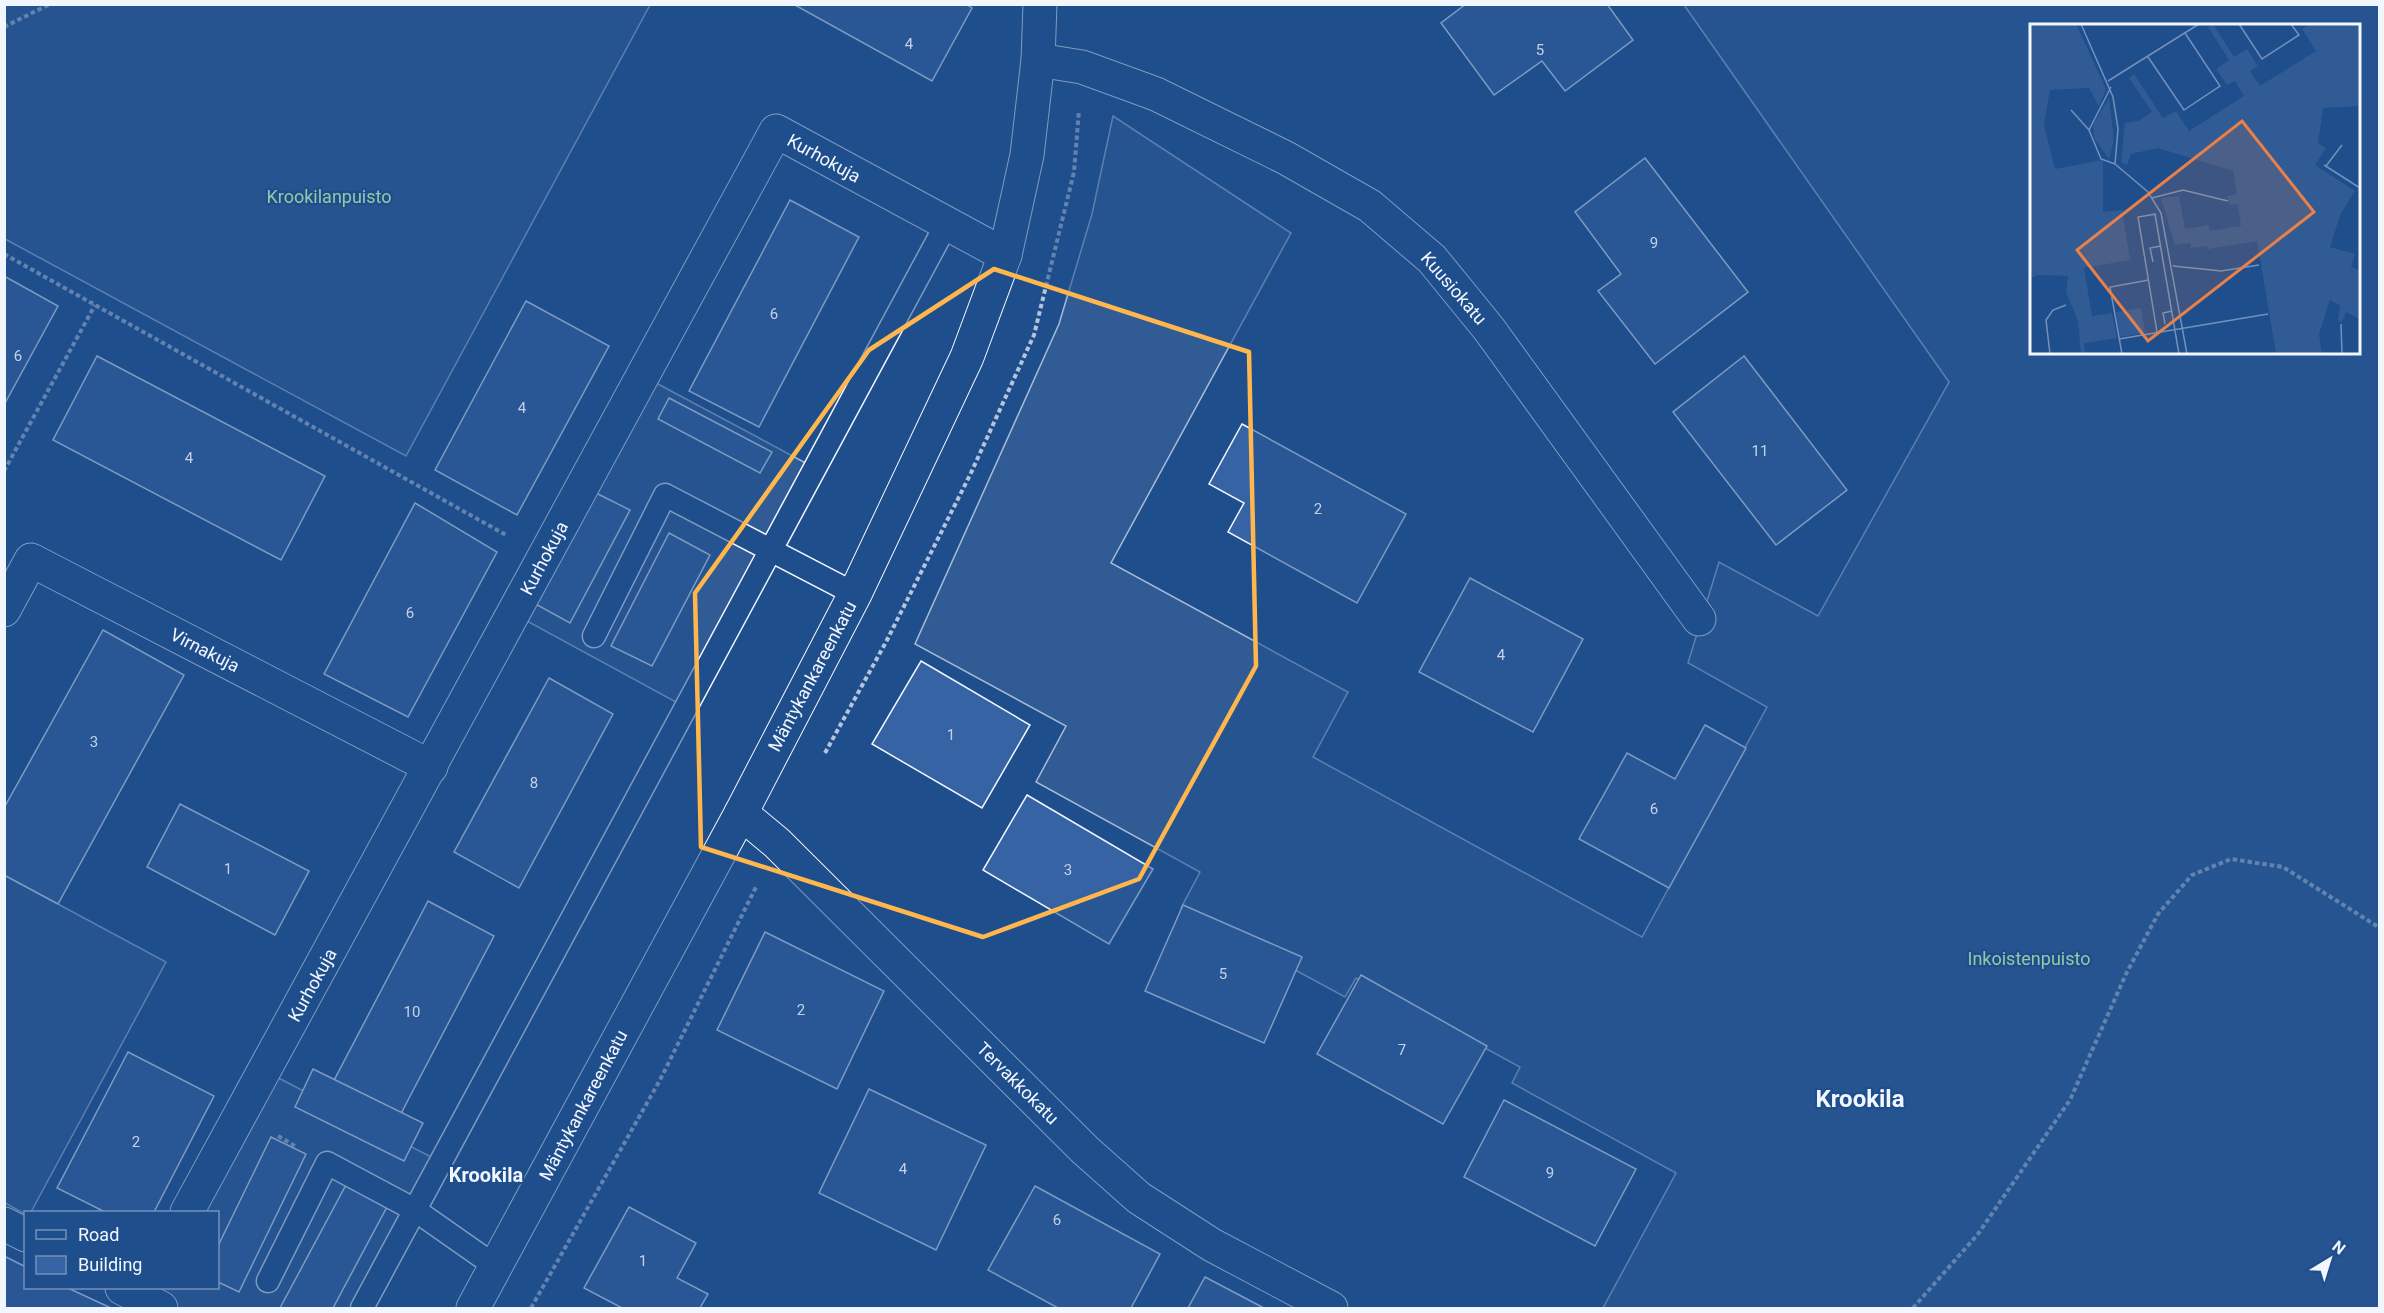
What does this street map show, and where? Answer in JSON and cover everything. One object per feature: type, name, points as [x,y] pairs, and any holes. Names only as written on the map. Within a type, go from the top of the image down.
[{"type":"street","name":"Mäntykankareenkatu","points":[[473,1308],[741,813],[855,594],[967,357],[1005,255],[1027,154],[1038,60],[1040,4]]},
{"type":"street","name":"Kuusiokatu","points":[[1038,60],[1082,67],[1156,94],[1286,158],[1379,213],[1432,259],[1489,329],[1699,619]]},
{"type":"street","name":"Kurhokuja","points":[[188,1211],[776,131],[1005,255]]},
{"type":"street","name":"Virnakuja","points":[[4,610],[31,560],[430,767]]},
{"type":"street","name":"Tervakkokatu","points":[[741,813],[777,843],[1085,1150],[1139,1198],[1212,1245],[1330,1308]]},
{"type":"street","points":[[4,1224],[24,1234]]},
{"type":"lane","points":[[362,1308],[946,225]]},
{"type":"lane","points":[[594,636],[665,495],[855,594]]},
{"type":"lane","points":[[268,1281],[327,1163],[415,1210],[495,1266]]},
{"type":"path","points":[[4,27],[50,4]]},
{"type":"path","points":[[4,254],[545,557]]},
{"type":"path","points":[[4,471],[95,304]]},
{"type":"path","points":[[1913,1308],[1977,1234],[2070,1100],[2126,974],[2158,914],[2192,875],[2231,859],[2283,867],[2379,928]]},
{"type":"path","points":[[240,1115],[327,1163]]},
{"type":"highlighted area","points":[[994,269],[1249,352],[1256,666],[1139,879],[983,937],[701,847],[695,593],[869,350]]},
{"type":"shaded area","name":"Krookilanpuisto","points":[[4,5],[650,5],[406,456],[5,239]]},
{"type":"shaded area","name":"Inkoistenpuisto","points":[[1684,5],[2379,5],[2379,1308],[1603,1308],[1676,1173],[1512,1083],[1520,1067],[1356,978],[1345,997],[1181,908],[1200,872],[1036,782],[1066,726],[915,644],[1059,324],[1092,214],[1113,116],[1291,233],[1111,563],[1348,692],[1313,757],[1642,937],[1767,707],[1688,663],[1719,562],[1818,616],[1949,382]]},
{"type":"shaded area","points":[[643,376],[815,468],[685,707],[514,614]]},
{"type":"shaded area","points":[[4,875],[166,962],[32,1211],[24,1211],[24,1213],[5,1203]]},
{"type":"shaded area","points":[[265,1071],[441,1162],[362,1308],[161,1308],[148,1289],[219,1289],[219,1211],[188,1211]]},
{"type":"building","points":[[793,4],[966,4],[972,8],[932,81]]},
{"type":"building","points":[[1466,4],[1607,4],[1633,40],[1565,91],[1542,61],[1494,95],[1441,23]]},
{"type":"building","points":[[1645,158],[1748,292],[1655,364],[1598,291],[1621,274],[1575,212]]},
{"type":"building","points":[[790,200],[859,237],[759,427],[689,391]]},
{"type":"building","points":[[4,276],[58,306],[4,405]]},
{"type":"building","points":[[526,301],[609,346],[517,515],[435,470]]},
{"type":"building","points":[[97,356],[325,476],[281,560],[53,440]]},
{"type":"building","points":[[1744,356],[1847,490],[1776,545],[1673,412]]},
{"type":"building","points":[[669,398],[772,452],[760,473],[658,419]]},
{"type":"building","points":[[1242,424],[1406,514],[1357,603],[1228,532],[1244,503],[1209,484]]},
{"type":"building","points":[[590,490],[630,510],[570,623],[530,601]]},
{"type":"building","points":[[415,503],[497,552],[408,717],[324,674]]},
{"type":"building","points":[[669,533],[710,555],[652,666],[611,646]]},
{"type":"building","points":[[1470,578],[1583,639],[1533,732],[1419,672]]},
{"type":"building","points":[[103,630],[184,675],[58,904],[4,875],[4,808]]},
{"type":"building","points":[[921,661],[1030,725],[982,808],[872,744]]},
{"type":"building","points":[[549,678],[613,714],[519,888],[454,852]]},
{"type":"building","points":[[1705,725],[1746,748],[1669,888],[1579,839],[1627,753],[1675,779]]},
{"type":"building","points":[[1027,795],[1153,869],[1109,944],[983,870]]},
{"type":"building","points":[[180,804],[309,871],[275,935],[147,867]]},
{"type":"building","points":[[428,901],[494,936],[396,1123],[330,1088]]},
{"type":"building","points":[[1183,905],[1302,957],[1264,1043],[1145,991]]},
{"type":"building","points":[[765,932],[884,991],[837,1089],[717,1030]]},
{"type":"building","points":[[1361,975],[1487,1046],[1443,1124],[1317,1054]]},
{"type":"building","points":[[128,1052],[214,1096],[155,1211],[103,1211],[57,1188]]},
{"type":"building","points":[[313,1069],[423,1123],[404,1161],[295,1107]]},
{"type":"building","points":[[869,1089],[986,1145],[936,1250],[819,1193]]},
{"type":"building","points":[[1504,1100],[1636,1169],[1595,1246],[1464,1177]]},
{"type":"building","points":[[271,1137],[306,1154],[239,1292],[219,1282],[219,1244]]},
{"type":"building","points":[[347,1183],[388,1205],[333,1308],[280,1308]]},
{"type":"building","points":[[1035,1186],[1160,1254],[1131,1308],[1058,1308],[988,1270]]},
{"type":"building","points":[[629,1207],[696,1243],[677,1278],[708,1294],[700,1308],[622,1308],[584,1288]]},
{"type":"building","points":[[4,1256],[24,1266],[24,1289],[70,1289],[111,1308],[4,1308]]},
{"type":"building","points":[[1205,1277],[1264,1308],[1188,1308]]},
{"type":"district","name":"Krookila","points":[[1860,1099]]},
{"type":"district","name":"Krookila","points":[[486,1175]]}]
